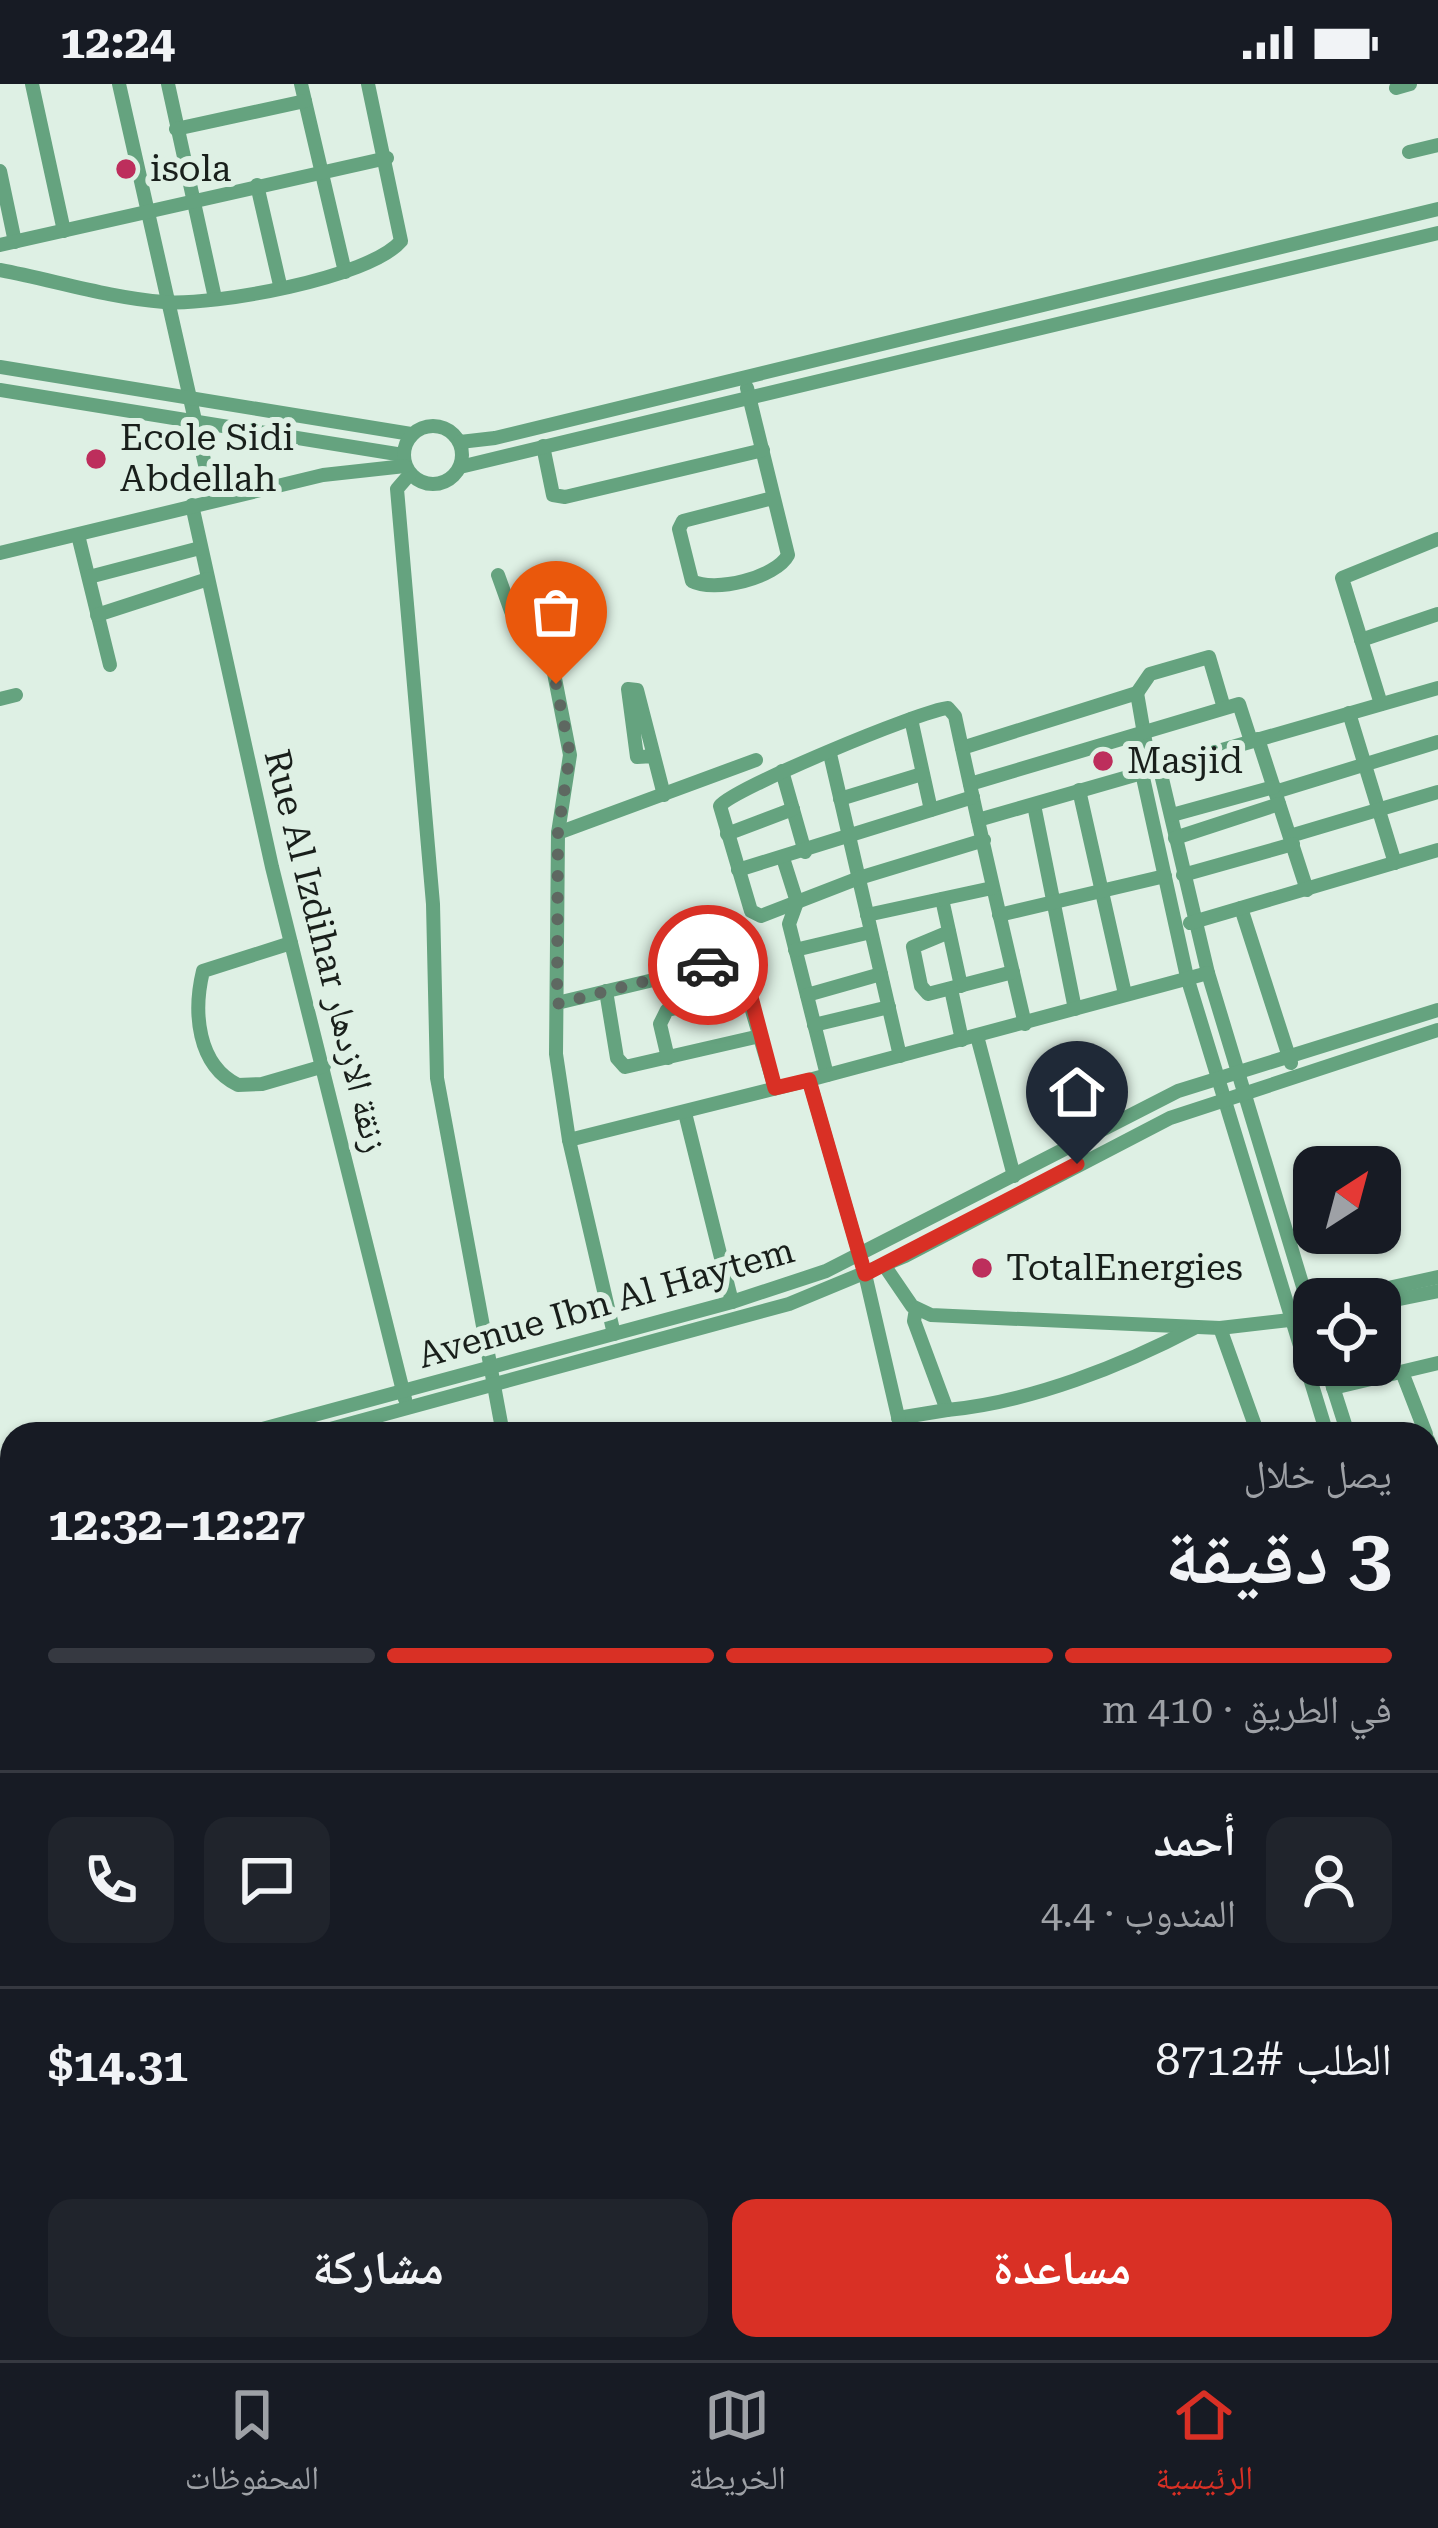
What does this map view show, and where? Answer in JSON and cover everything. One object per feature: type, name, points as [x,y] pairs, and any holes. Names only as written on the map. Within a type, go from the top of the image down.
[{"type":"street","points":[[32,84],[64,230]]},
{"type":"street","points":[[119,84],[191,422],[213,500]]},
{"type":"street","points":[[168,84],[215,298]]},
{"type":"street","points":[[301,84],[345,272]]},
{"type":"street","points":[[0,270],[165,302],[215,298],[375,262],[401,241],[368,84]]},
{"type":"street","points":[[176,129],[304,101]]},
{"type":"street","points":[[1409,152],[1438,145]]},
{"type":"street","points":[[0,171],[8,244],[387,158]]},
{"type":"street","points":[[257,185],[280,285]]},
{"type":"street","points":[[460,442],[1436,209],[1438,230],[460,466]]},
{"type":"street","points":[[1086,294],[1093,315]]},
{"type":"street","points":[[864,348],[870,368]]},
{"type":"street","points":[[0,367],[411,434],[433,425],[444,427],[460,442],[460,466],[454,476],[432,484],[406,465],[327,445],[0,390]]},
{"type":"street","points":[[744,377],[788,555],[780,568],[706,587],[692,581],[679,529],[683,521],[773,498]]},
{"type":"street","points":[[411,434],[397,489],[432,885],[437,1078],[501,1422]]},
{"type":"street","points":[[323,475],[327,445]]},
{"type":"street","points":[[543,446],[554,495],[565,497],[763,450]]},
{"type":"street","points":[[0,553],[323,475],[406,465]]},
{"type":"street","name":"Rue Al Izdihar زنقة الازدهار","points":[[192,505],[291,944],[408,1410]]},
{"type":"street","points":[[78,535],[110,665]]},
{"type":"street","points":[[1381,704],[1342,578],[1438,539]]},
{"type":"street","points":[[89,578],[200,548]]},
{"type":"street","points":[[498,575],[512,614],[538,617],[547,633],[570,754],[558,832],[556,1054],[569,1140],[614,1334]]},
{"type":"street","points":[[98,615],[208,579]]},
{"type":"street","points":[[1361,640],[1438,614]]},
{"type":"street","points":[[962,748],[1137,693],[1150,674],[1209,657],[1224,708]]},
{"type":"street","points":[[978,820],[1438,688]]},
{"type":"street","points":[[1137,693],[1148,757],[1160,770],[1208,973],[1301,1278]]},
{"type":"street","points":[[0,699],[16,694]]},
{"type":"street","points":[[738,870],[931,810],[1142,730],[1239,704],[1276,794],[1307,890]]},
{"type":"street","points":[[984,840],[756,915],[727,834],[723,801],[782,771],[947,708],[955,716],[984,840],[992,888],[1025,1024]]},
{"type":"street","points":[[1348,713],[1395,863]]},
{"type":"street","points":[[911,719],[931,810]]},
{"type":"street","points":[[1175,838],[1276,794],[1438,742]]},
{"type":"street","points":[[830,754],[900,1056]]},
{"type":"street","points":[[654,756],[664,795]]},
{"type":"street","points":[[1148,757],[1142,773],[1187,977],[1323,1422]]},
{"type":"street","points":[[558,832],[756,760]]},
{"type":"street","points":[[782,771],[805,852]]},
{"type":"street","points":[[840,800],[922,773]]},
{"type":"street","points":[[1079,790],[1125,994]]},
{"type":"street","points":[[1183,875],[1438,792]]},
{"type":"street","points":[[1172,815],[1276,794]]},
{"type":"street","points":[[1034,805],[1075,1009]]},
{"type":"street","points":[[727,834],[793,809]]},
{"type":"street","points":[[1176,926],[1438,850]]},
{"type":"street","points":[[783,858],[797,902]]},
{"type":"street","points":[[999,915],[1165,877]]},
{"type":"street","points":[[867,916],[992,888]]},
{"type":"street","points":[[941,899],[956,987],[1014,1176]]},
{"type":"street","points":[[797,902],[788,916],[827,1075]]},
{"type":"street","points":[[1240,908],[1295,1074]]},
{"type":"street","points":[[795,950],[871,932]]},
{"type":"street","points":[[949,932],[921,939],[913,953],[923,990],[956,987],[1012,972]]},
{"type":"street","points":[[291,944],[202,971],[200,1023],[208,1061],[238,1084],[262,1084],[324,1066]]},
{"type":"street","points":[[557,1004],[732,959],[742,963],[775,1088]]},
{"type":"street","points":[[569,1140],[1208,973]]},
{"type":"street","points":[[807,995],[881,974]]},
{"type":"street","points":[[606,991],[621,1064],[632,1068],[760,1036]]},
{"type":"street","points":[[668,1058],[660,1024],[663,1014],[749,993]]},
{"type":"street","points":[[814,1025],[889,1007]]},
{"type":"street","name":"Avenue Ibn Al Haytem","points":[[289,1422],[732,1302],[860,1257],[1159,1099],[1220,1075],[1438,1010]]},
{"type":"street","name":"Avenue Ibn Al Haytem","points":[[360,1422],[763,1313],[884,1265],[1142,1130],[1227,1096],[1438,1030]]},
{"type":"street","points":[[809,1080],[865,1274],[899,1422]]},
{"type":"street","points":[[685,1113],[732,1302]]},
{"type":"street","points":[[884,1265],[916,1310],[914,1321],[947,1410]]},
{"type":"street","points":[[1401,1285],[1438,1277]]},
{"type":"street","points":[[1401,1299],[1438,1291]]},
{"type":"street","points":[[916,1310],[1220,1328],[1291,1320]]},
{"type":"street","points":[[912,1422],[1046,1387],[1143,1354],[1196,1327]]},
{"type":"street","points":[[1220,1328],[1254,1422]]},
{"type":"street","points":[[1344,1422],[1333,1388],[1438,1364]]},
{"type":"street","points":[[1402,1372],[1421,1422]]},
{"type":"way so far","points":[[556,684],[570,754],[558,832],[557,1004],[708,965]]},
{"type":"place","name":"isola","points":[[126,169]]},
{"type":"place","name":"Ecole Sidi Abdellah","points":[[96,459]]},
{"type":"place","name":"Masjid","points":[[1103,761]]},
{"type":"place","name":"TotalEnergies","points":[[982,1268]]},
{"type":"route","points":[[708,965],[732,959],[742,963],[775,1088],[809,1080],[865,1274],[1077,1164]]}]
